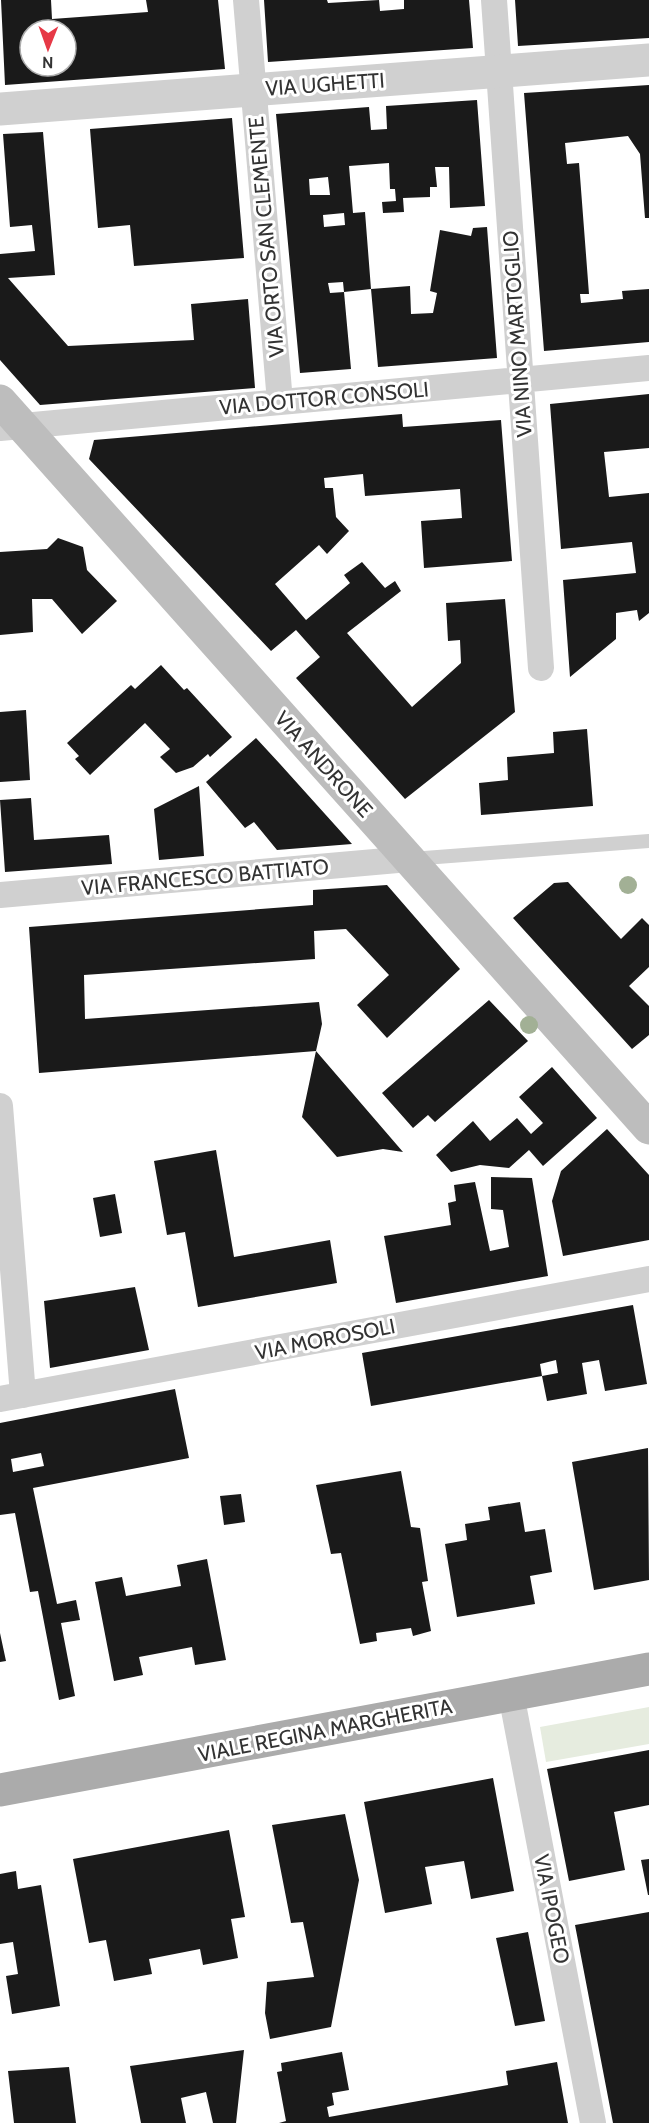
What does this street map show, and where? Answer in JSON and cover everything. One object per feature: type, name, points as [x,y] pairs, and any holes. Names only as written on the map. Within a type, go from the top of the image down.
[{"type":"main road","name":"VIA ANDRONE","points":[[0,401],[12,427],[409,859],[649,1128]]},
{"type":"main road","name":"VIALE REGINA MARGHERITA","points":[[0,1790],[649,1669]]},
{"type":"street","name":"VIA ORTO SAN CLEMENTE","points":[[246,0],[280,402]]},
{"type":"street","name":"VIA NINO MARTOGLIO","points":[[494,0],[540,668]]},
{"type":"street","name":"VIA UGHETTI","points":[[0,109],[649,60]]},
{"type":"street","name":"VIA DOTTOR CONSOLI","points":[[12,427],[649,368]]},
{"type":"street","name":"VIA FRANCESCO BATTIATO","points":[[0,895],[409,859]]},
{"type":"street","points":[[0,1106],[12,1397]]},
{"type":"street","name":"VIA MOROSOLI","points":[[12,1397],[649,1279]]},
{"type":"street","name":"VIA IPOGEO","points":[[511,1694],[593,2123]]},
{"type":"lane","points":[[409,859],[649,841]]},
{"type":"shaded area","points":[[649,1707],[649,1744],[546,1762],[540,1727]]},
{"type":"building","points":[[1,0],[51,0],[52,18],[18,18],[18,78],[78,78],[78,18],[66,18],[148,12],[146,0],[218,0],[225,69],[5,85]]},
{"type":"building","points":[[264,0],[327,0],[328,3],[379,0],[380,11],[404,9],[404,0],[469,0],[473,48],[268,62]]},
{"type":"building","points":[[515,0],[649,0],[649,38],[518,46]]},
{"type":"building","points":[[649,85],[649,218],[645,218],[640,154],[628,136],[565,143],[567,164],[579,163],[589,294],[580,294],[581,303],[623,299],[622,291],[649,289],[649,342],[544,351],[524,93]]},
{"type":"building","points":[[477,100],[485,206],[450,208],[449,167],[435,167],[437,187],[430,187],[430,197],[403,198],[404,212],[383,213],[382,202],[396,201],[395,189],[390,189],[389,163],[349,166],[353,213],[365,212],[371,289],[344,292],[351,369],[300,373],[276,114],[369,107],[371,130],[387,129],[386,106]],"holes":[[[328,177],[330,195],[310,195],[309,179]],[[344,213],[345,225],[324,227],[323,215]],[[343,282],[344,292],[330,293],[328,283]]]},
{"type":"building","points":[[232,118],[244,258],[134,266],[130,225],[98,228],[90,129]]},
{"type":"building","points":[[43,132],[55,275],[8,278],[68,346],[194,340],[191,304],[248,299],[255,388],[40,405],[0,360],[0,254],[35,251],[32,225],[10,227],[3,134]]},
{"type":"building","points":[[487,227],[497,358],[378,367],[371,289],[410,286],[411,314],[433,313],[437,293],[430,291],[440,230],[471,236],[473,228]]},
{"type":"building","points":[[649,394],[649,448],[604,452],[609,497],[649,493],[649,613],[639,621],[637,610],[616,613],[616,639],[570,677],[563,580],[636,573],[632,542],[561,549],[550,404]]},
{"type":"building","points":[[402,414],[403,427],[501,420],[512,561],[424,568],[421,521],[462,518],[460,489],[365,496],[363,474],[324,478],[325,488],[333,488],[336,517],[349,531],[327,554],[319,545],[275,584],[306,620],[350,583],[344,575],[362,562],[385,588],[395,581],[401,591],[347,633],[412,707],[461,663],[460,640],[448,641],[446,603],[505,599],[515,712],[405,799],[296,678],[320,657],[296,630],[271,651],[89,459],[94,440]]},
{"type":"building","points":[[58,538],[83,547],[87,570],[117,601],[82,634],[52,599],[32,599],[33,632],[0,635],[0,552],[47,549]]},
{"type":"building","points":[[161,665],[184,690],[187,688],[232,737],[210,757],[208,754],[193,767],[176,773],[160,757],[170,749],[145,723],[90,775],[75,759],[79,756],[67,743],[131,685],[135,689]]},
{"type":"building","points":[[26,710],[30,780],[0,782],[0,712]]},
{"type":"building","points":[[587,729],[593,806],[481,815],[479,783],[508,780],[507,757],[554,753],[553,732]]},
{"type":"building","points":[[256,738],[352,844],[277,850],[254,822],[245,828],[206,782]]},
{"type":"building","points":[[199,786],[204,856],[159,860],[154,809]]},
{"type":"building","points":[[31,798],[34,840],[109,835],[112,864],[5,872],[0,800]]},
{"type":"building","points":[[568,882],[621,939],[642,918],[649,925],[649,967],[629,986],[649,1006],[649,1035],[632,1049],[513,918],[554,883]]},
{"type":"building","points":[[387,885],[460,969],[387,1038],[357,1005],[389,975],[346,929],[314,931],[315,959],[84,975],[85,1019],[319,1002],[322,1024],[316,1051],[39,1073],[29,927],[313,905],[313,890]]},
{"type":"building","points":[[489,1000],[528,1041],[435,1122],[428,1115],[413,1128],[382,1093]]},
{"type":"building","points":[[316,1051],[403,1152],[383,1149],[337,1157],[302,1117]]},
{"type":"building","points":[[552,1067],[597,1118],[543,1166],[529,1150],[509,1168],[480,1165],[451,1172],[436,1155],[473,1121],[490,1141],[517,1118],[531,1134],[543,1123],[519,1097]]},
{"type":"building","points":[[607,1129],[649,1175],[649,1240],[563,1256],[552,1201],[561,1171]]},
{"type":"building","points":[[216,1150],[234,1257],[330,1240],[337,1283],[198,1307],[185,1232],[167,1235],[154,1161]]},
{"type":"building","points":[[491,1177],[532,1178],[548,1276],[396,1303],[384,1236],[451,1225],[448,1203],[456,1201],[454,1185],[475,1182],[490,1251],[509,1247],[503,1210],[491,1209]]},
{"type":"building","points":[[115,1194],[122,1233],[100,1237],[93,1198]]},
{"type":"building","points":[[135,1287],[149,1350],[50,1368],[44,1301]]},
{"type":"building","points":[[633,1305],[647,1384],[605,1391],[599,1360],[582,1363],[587,1394],[547,1401],[542,1376],[371,1406],[362,1353]],"holes":[[[556,1360],[558,1373],[542,1376],[540,1364]]]},
{"type":"building","points":[[175,1389],[189,1458],[33,1488],[57,1604],[76,1600],[80,1620],[61,1623],[75,1696],[59,1700],[38,1591],[30,1592],[15,1513],[0,1515],[0,1423]],"holes":[[[41,1453],[44,1466],[13,1472],[11,1459]]]},
{"type":"building","points":[[648,1448],[649,1580],[594,1590],[572,1462]]},
{"type":"building","points":[[401,1471],[411,1527],[420,1528],[428,1581],[422,1582],[431,1631],[413,1636],[411,1628],[376,1633],[377,1641],[360,1644],[341,1553],[331,1554],[316,1485]]},
{"type":"building","points":[[241,1494],[245,1522],[224,1525],[220,1496]]},
{"type":"building","points":[[520,1502],[525,1532],[545,1529],[552,1572],[530,1576],[535,1604],[457,1617],[445,1544],[467,1540],[465,1524],[490,1520],[488,1507]]},
{"type":"building","points":[[207,1559],[226,1660],[195,1665],[192,1647],[139,1657],[143,1675],[114,1681],[95,1582],[122,1577],[126,1596],[181,1586],[177,1565]]},
{"type":"building","points":[[0,1633],[6,1661],[0,1662]]},
{"type":"building","points":[[649,1750],[649,1805],[614,1812],[625,1870],[569,1881],[547,1769]]},
{"type":"building","points":[[493,1778],[514,1891],[471,1899],[464,1861],[425,1867],[432,1904],[385,1913],[364,1802]]},
{"type":"building","points":[[345,1814],[359,1880],[331,2027],[270,2039],[265,2013],[267,1982],[314,1977],[303,1922],[291,1923],[272,1825]]},
{"type":"building","points":[[229,1830],[245,1917],[231,1919],[238,1958],[203,1965],[200,1949],[149,1959],[152,1974],[114,1981],[106,1940],[89,1943],[73,1859]]},
{"type":"building","points":[[649,1859],[649,1895],[648,1895],[641,1860]]},
{"type":"building","points":[[16,1871],[18,1889],[41,1885],[60,2006],[12,2014],[6,1976],[18,1974],[13,1942],[0,1944],[0,1874]]},
{"type":"building","points":[[649,1912],[649,2123],[613,2123],[575,1925]]},
{"type":"building","points":[[528,1932],[545,2021],[515,2026],[496,1938]]},
{"type":"building","points":[[244,2050],[236,2123],[213,2123],[206,2092],[181,2098],[186,2123],[141,2123],[130,2066]]},
{"type":"building","points":[[342,2052],[349,2090],[332,2093],[334,2105],[327,2107],[329,2117],[508,2085],[506,2071],[557,2062],[568,2123],[279,2123],[286,2121],[277,2072],[282,2071],[281,2063]]},
{"type":"building","points":[[69,2067],[76,2123],[14,2123],[8,2071]]}]
